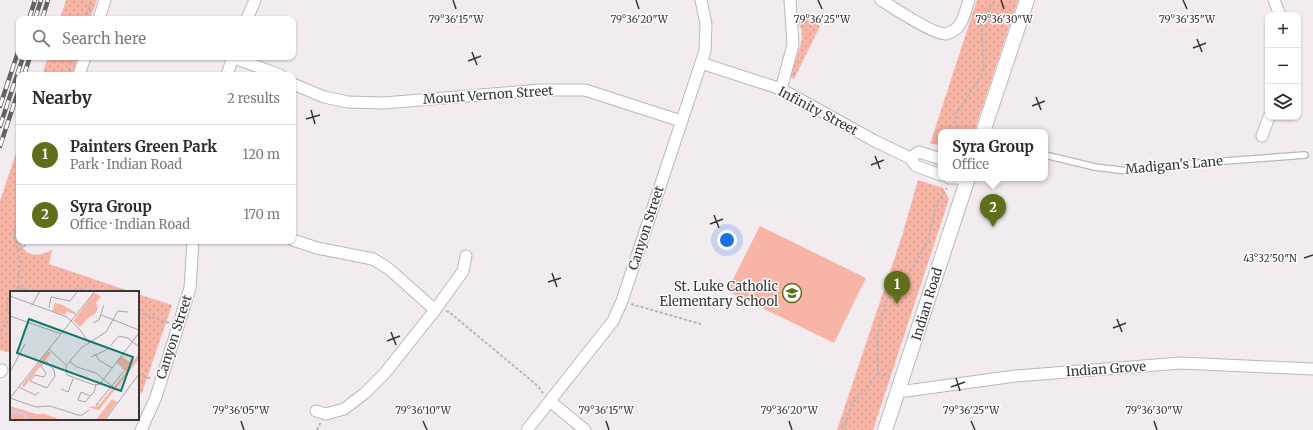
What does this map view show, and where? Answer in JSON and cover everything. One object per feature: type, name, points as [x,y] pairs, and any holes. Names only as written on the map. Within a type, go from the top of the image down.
[{"type":"street","points":[[102,16],[105,0]]},
{"type":"street","points":[[248,16],[255,0]]},
{"type":"street","name":"Canyon Street","points":[[527,430],[551,402],[613,321],[622,301],[705,52],[706,24],[700,0]]},
{"type":"street","points":[[781,89],[793,45],[790,0]]},
{"type":"street","points":[[881,0],[919,23],[937,32],[946,34],[957,28],[963,20],[970,0]]},
{"type":"street","points":[[985,129],[1027,0]]},
{"type":"street","points":[[1274,0],[1279,12]]},
{"type":"street","points":[[80,72],[84,60]]},
{"type":"street","points":[[228,72],[232,60]]},
{"type":"street","points":[[241,60],[272,72]]},
{"type":"street","name":"Infinity Street","points":[[701,63],[781,89],[873,140],[910,158],[916,166],[938,175]]},
{"type":"street","name":"Mount Vernon Street","points":[[296,85],[324,97],[348,102],[384,103],[540,90],[585,90],[681,121]]},
{"type":"street","points":[[1262,136],[1268,120]]},
{"type":"street","points":[[910,158],[919,152],[938,158]]},
{"type":"street","name":"Indian Road","points":[[886,430],[967,181]]},
{"type":"street","points":[[296,241],[317,248],[374,259],[389,269],[435,310]]},
{"type":"street","name":"Canyon Street","points":[[141,430],[160,382],[190,288],[194,244]]},
{"type":"street","points":[[316,411],[326,414],[344,409],[365,393],[384,373],[435,310],[463,271],[466,256]]},
{"type":"street","name":"Indian Grove","points":[[899,390],[906,391],[1015,376],[1181,363],[1313,369]]},
{"type":"street","points":[[551,402],[585,430]]},
{"type":"lane","name":"Madigan's Lane","points":[[1048,156],[1095,167],[1127,171],[1185,164],[1305,155]]},
{"type":"path","points":[[86,16],[92,0]]},
{"type":"path","points":[[959,129],[955,122],[956,114],[981,76],[984,68],[981,25],[996,0]]},
{"type":"path","points":[[68,72],[72,60]]},
{"type":"path","points":[[843,430],[853,402],[868,387],[878,373],[877,336],[887,299],[905,281],[928,240],[937,203],[946,181]]},
{"type":"path","points":[[16,228],[14,235],[16,241]]},
{"type":"path","points":[[14,291],[18,288],[19,250],[17,244]]},
{"type":"path","points":[[19,250],[27,244]]},
{"type":"path","points":[[18,288],[32,291]]},
{"type":"path","points":[[68,291],[79,288],[91,291]]},
{"type":"path","points":[[10,296],[6,302],[7,310],[10,315]]},
{"type":"path","points":[[622,301],[701,324]]},
{"type":"path","points":[[435,310],[449,312],[538,386],[551,402]]},
{"type":"path","points":[[139,312],[178,326]]},
{"type":"path","points":[[0,331],[10,318]]},
{"type":"path","points":[[139,374],[160,382]]},
{"type":"shaded area","points":[[66,0],[97,0],[91,16],[61,16]]},
{"type":"shaded area","points":[[977,0],[1018,0],[975,129],[938,129],[938,145],[930,144]]},
{"type":"shaded area","points":[[794,11],[820,26],[794,79],[789,76],[802,40],[802,34]]},
{"type":"shaded area","points":[[47,60],[77,60],[73,72],[43,72]]},
{"type":"shaded area","points":[[16,153],[16,244],[21,244],[25,250],[34,255],[39,255],[52,250],[49,264],[129,291],[10,291],[10,353],[0,350],[0,201]]},
{"type":"shaded area","points":[[918,180],[943,188],[949,199],[873,430],[837,430],[902,236]]},
{"type":"shaded area","points":[[760,226],[866,278],[834,343],[727,291]]},
{"type":"shaded area","points":[[139,294],[172,305],[142,393],[139,392]]},
{"type":"railway","points":[[30,16],[35,0]]},
{"type":"railway","points":[[36,16],[41,0]]},
{"type":"railway","points":[[43,16],[48,0]]},
{"type":"railway","points":[[0,106],[16,58]]},
{"type":"railway","points":[[18,72],[22,60]]},
{"type":"railway","points":[[25,72],[29,60]]},
{"type":"railway","points":[[0,126],[16,78]]},
{"type":"railway","points":[[0,146],[16,98]]},
{"type":"place","name":"Syra Group","points":[[993,227]]},
{"type":"place","name":"St. Luke Catholic Elementary School","points":[[792,293]]},
{"type":"place","name":"Painters Green Park","points":[[897,304]]}]
